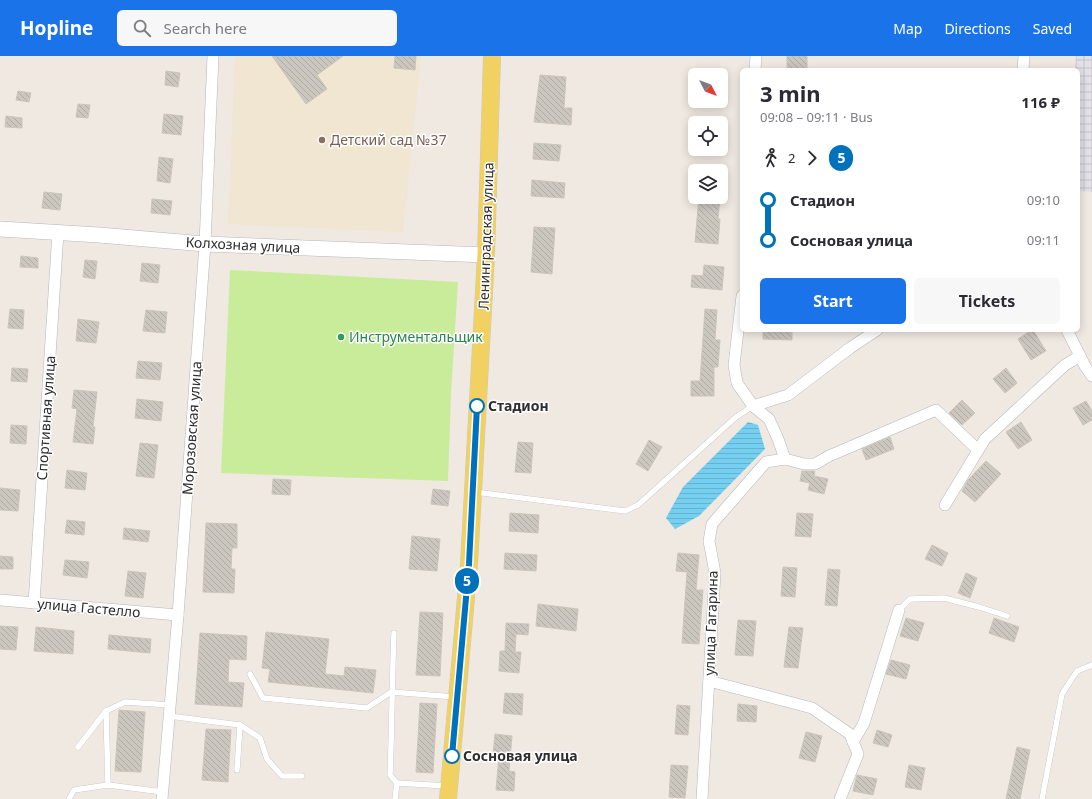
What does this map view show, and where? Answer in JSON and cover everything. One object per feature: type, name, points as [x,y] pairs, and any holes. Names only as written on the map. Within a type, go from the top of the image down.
[{"type":"main road","name":"Ленинградская улица","points":[[449,793],[469,564],[486,255],[492,56]]},
{"type":"main road","name":"Колхозная улица","points":[[0,229],[99,235],[205,244],[486,255]]},
{"type":"street","name":"Морозовская улица","points":[[162,795],[178,615],[205,244],[213,56]]},
{"type":"street","points":[[755,68],[756,56]]},
{"type":"street","points":[[1023,68],[1024,56]]},
{"type":"street","name":"Спортивная улица","points":[[34,603],[58,232]]},
{"type":"street","points":[[740,313],[734,365],[737,383],[753,406],[769,419],[785,459]]},
{"type":"street","points":[[753,406],[788,395],[850,348],[874,332]]},
{"type":"street","points":[[1068,332],[1092,376]]},
{"type":"street","points":[[945,505],[985,439],[1065,365],[1080,356]]},
{"type":"street","name":"улица Гагарина","points":[[702,799],[715,573],[709,540],[712,524],[766,462],[785,459],[804,464],[816,464],[829,456],[936,410],[978,450]]},
{"type":"street","name":"улица Гастелло","points":[[0,600],[178,615]]},
{"type":"street","points":[[853,742],[864,722],[899,610]]},
{"type":"street","points":[[709,681],[812,708],[850,734],[858,754],[840,799]]},
{"type":"lane","points":[[473,492],[625,512],[638,505],[736,417],[753,406]]},
{"type":"lane","points":[[899,610],[910,599],[944,598],[1007,616]]},
{"type":"lane","points":[[394,633],[391,692],[392,714],[390,775],[397,783],[449,793]]},
{"type":"lane","points":[[1042,799],[1062,694],[1077,671],[1092,665]]},
{"type":"lane","points":[[250,674],[263,698],[367,708],[391,692],[457,697]]},
{"type":"lane","points":[[78,747],[106,711],[125,702],[170,710],[240,726],[260,738],[267,759],[282,776],[302,776]]},
{"type":"lane","points":[[106,711],[108,784]]},
{"type":"lane","points":[[237,770],[240,726]]},
{"type":"lane","points":[[396,799],[397,783]]},
{"type":"lane","points":[[69,799],[74,790],[108,784],[162,795]]},
{"type":"shaded area","name":"Детский сад №37","points":[[235,56],[421,56],[403,232],[228,224]]},
{"type":"shaded area","points":[[1076,56],[1092,56],[1092,192],[1080,191],[1080,68],[1075,68]]},
{"type":"green space","name":"Инструментальщик","points":[[230,270],[458,282],[451,393],[448,481],[221,473]]},
{"type":"water","points":[[748,422],[758,425],[765,449],[699,516],[675,529],[666,518],[683,487]]},
{"type":"building","points":[[272,56],[343,56],[317,75],[327,89],[306,104]]},
{"type":"building","points":[[395,56],[416,56],[415,70],[394,68]]},
{"type":"building","points":[[787,56],[807,56],[807,68],[787,68]]},
{"type":"building","points":[[166,71],[180,73],[178,87],[165,85]]},
{"type":"building","points":[[540,75],[566,77],[564,108],[572,108],[571,125],[534,122]]},
{"type":"building","points":[[18,91],[31,93],[29,102],[16,100]]},
{"type":"building","points":[[78,104],[90,105],[88,118],[76,117]]},
{"type":"building","points":[[164,114],[183,116],[181,135],[162,133]]},
{"type":"building","points":[[6,116],[22,118],[22,128],[5,127]]},
{"type":"building","points":[[534,143],[561,145],[559,161],[533,159]]},
{"type":"building","points":[[159,157],[173,159],[170,183],[157,181]]},
{"type":"building","points":[[532,180],[565,183],[564,198],[531,196]]},
{"type":"building","points":[[44,192],[62,194],[60,210],[42,208]]},
{"type":"building","points":[[152,199],[172,201],[170,215],[151,213]]},
{"type":"building","points":[[698,204],[719,204],[718,244],[695,242]]},
{"type":"building","points":[[534,227],[555,228],[552,274],[531,272]]},
{"type":"building","points":[[21,256],[38,258],[38,268],[20,267]]},
{"type":"building","points":[[85,260],[97,261],[95,279],[83,277]]},
{"type":"building","points":[[142,263],[160,265],[158,283],[140,281]]},
{"type":"building","points":[[704,265],[724,267],[722,290],[691,287],[692,275],[703,276]]},
{"type":"building","points":[[10,309],[24,310],[23,329],[8,328]]},
{"type":"building","points":[[705,309],[717,310],[715,340],[720,340],[718,367],[714,367],[714,396],[691,396],[691,381],[700,381]]},
{"type":"building","points":[[146,310],[167,312],[165,333],[143,331]]},
{"type":"building","points":[[78,319],[99,322],[96,343],[76,341]]},
{"type":"building","points":[[763,332],[792,332],[792,340],[763,339]]},
{"type":"building","points":[[1029,332],[1034,332],[1046,351],[1031,360],[1018,339]]},
{"type":"building","points":[[138,361],[162,363],[160,380],[136,378]]},
{"type":"building","points":[[12,368],[28,369],[27,382],[11,381]]},
{"type":"building","points":[[1006,368],[1017,383],[1005,393],[993,379]]},
{"type":"building","points":[[74,390],[97,392],[93,427],[95,427],[93,444],[73,442],[77,409],[72,408]]},
{"type":"building","points":[[137,399],[163,402],[161,421],[135,418]]},
{"type":"building","points":[[962,400],[975,413],[962,425],[949,413]]},
{"type":"building","points":[[1086,401],[1092,411],[1092,420],[1083,425],[1073,408]]},
{"type":"building","points":[[1021,422],[1032,440],[1018,449],[1006,432]]},
{"type":"building","points":[[11,425],[27,426],[26,444],[10,443]]},
{"type":"building","points":[[890,437],[894,449],[866,460],[862,449]]},
{"type":"building","points":[[649,440],[662,447],[648,471],[636,464]]},
{"type":"building","points":[[518,442],[533,443],[531,473],[515,472]]},
{"type":"building","points":[[140,443],[158,445],[154,478],[136,476]]},
{"type":"building","points":[[986,461],[1001,474],[975,502],[962,491],[968,480]]},
{"type":"building","points":[[67,470],[87,473],[85,490],[65,488]]},
{"type":"building","points":[[802,471],[815,471],[814,476],[828,479],[824,494],[808,490],[810,483],[800,481]]},
{"type":"building","points":[[273,479],[291,480],[290,495],[272,494]]},
{"type":"building","points":[[0,488],[20,490],[18,511],[0,510]]},
{"type":"building","points":[[433,489],[450,491],[448,506],[431,504]]},
{"type":"building","points":[[510,513],[539,515],[538,533],[509,531]]},
{"type":"building","points":[[797,513],[813,514],[811,537],[795,536]]},
{"type":"building","points":[[67,520],[85,522],[84,535],[65,533]]},
{"type":"building","points":[[206,523],[237,524],[237,548],[232,548],[231,569],[235,569],[234,593],[203,592]]},
{"type":"building","points":[[124,528],[150,531],[148,542],[123,539]]},
{"type":"building","points":[[412,536],[440,539],[437,571],[409,569]]},
{"type":"building","points":[[932,545],[948,553],[942,566],[925,559]]},
{"type":"building","points":[[505,553],[537,555],[536,571],[504,569]]},
{"type":"building","points":[[678,553],[699,555],[696,590],[703,590],[699,644],[682,643],[687,572],[676,571]]},
{"type":"building","points":[[0,556],[13,557],[13,569],[0,569]]},
{"type":"building","points":[[65,560],[89,562],[87,578],[63,575]]},
{"type":"building","points":[[783,567],[797,568],[795,597],[781,596]]},
{"type":"building","points":[[828,569],[840,570],[837,606],[825,605]]},
{"type":"building","points":[[128,571],[146,573],[143,598],[125,596]]},
{"type":"building","points":[[966,573],[977,578],[970,598],[958,593]]},
{"type":"building","points":[[538,604],[578,609],[576,631],[536,626]]},
{"type":"building","points":[[420,612],[443,613],[440,676],[416,675]]},
{"type":"building","points":[[906,618],[924,623],[918,641],[900,636]]},
{"type":"building","points":[[994,618],[1019,627],[1014,642],[989,633]]},
{"type":"building","points":[[738,620],[756,621],[753,656],[735,655]]},
{"type":"building","points":[[506,623],[529,624],[528,635],[516,634],[515,652],[521,652],[519,673],[499,671],[500,651],[505,651]]},
{"type":"building","points":[[0,626],[18,627],[16,650],[0,649]]},
{"type":"building","points":[[36,627],[74,631],[73,654],[34,651]]},
{"type":"building","points":[[789,627],[803,628],[798,668],[784,667]]},
{"type":"building","points":[[266,632],[329,639],[325,674],[344,676],[345,667],[376,670],[373,693],[268,682],[270,669],[262,668]]},
{"type":"building","points":[[200,633],[247,636],[246,660],[229,659],[228,682],[244,683],[242,707],[195,704]]},
{"type":"building","points":[[109,635],[151,639],[150,653],[108,649]]},
{"type":"building","points":[[891,660],[910,665],[906,679],[886,674]]},
{"type":"building","points":[[505,693],[523,694],[522,715],[503,713]]},
{"type":"building","points":[[420,703],[437,704],[433,773],[416,772]]},
{"type":"building","points":[[738,704],[757,706],[756,722],[737,721]]},
{"type":"building","points":[[677,705],[690,706],[688,735],[675,734]]},
{"type":"building","points":[[119,710],[145,712],[141,772],[115,771]]},
{"type":"building","points":[[206,729],[231,730],[228,782],[202,780]]},
{"type":"building","points":[[877,730],[892,735],[888,747],[873,743]]},
{"type":"building","points":[[806,732],[822,736],[815,762],[799,758]]},
{"type":"building","points":[[495,734],[512,736],[509,771],[515,772],[514,791],[496,790],[499,756],[493,755]]},
{"type":"building","points":[[1017,747],[1030,750],[1020,799],[1006,799]]},
{"type":"building","points":[[671,765],[688,766],[685,798],[669,797]]},
{"type":"building","points":[[909,765],[925,768],[921,790],[905,787]]},
{"type":"building","points":[[857,775],[877,779],[873,795],[853,791]]},
{"type":"bus line","name":"5","points":[[452,756],[469,564],[477,406]]},
{"type":"place","name":"Детский сад №37","points":[[322,140]]},
{"type":"place","name":"Инструментальщик","points":[[341,337]]},
{"type":"place","name":"Стадион","points":[[477,406]]},
{"type":"place","name":"Сосновая улица","points":[[452,756]]}]
